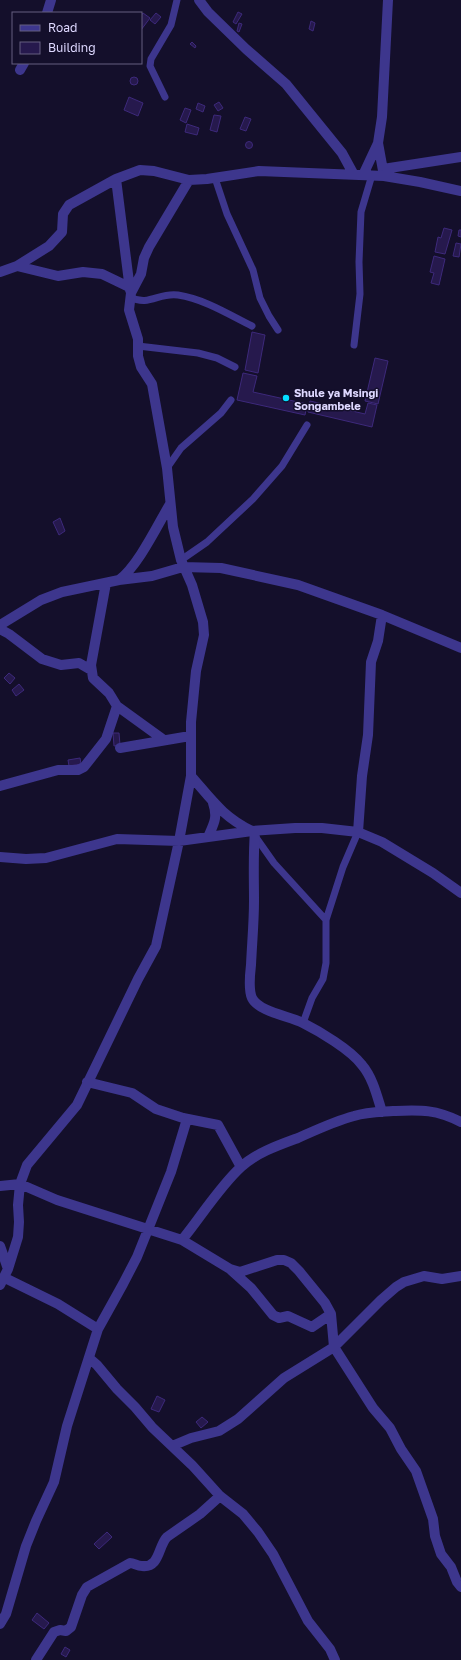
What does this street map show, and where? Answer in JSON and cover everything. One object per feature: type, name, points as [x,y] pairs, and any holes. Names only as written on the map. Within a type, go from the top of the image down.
[{"type":"street","points":[[47,12],[51,0]]},
{"type":"street","points":[[199,0],[246,49],[286,84],[342,153],[363,175]]},
{"type":"street","points":[[363,175],[378,144],[382,117],[388,0]]},
{"type":"street","points":[[378,144],[383,172]]},
{"type":"street","points":[[0,272],[17,266],[50,246],[62,232],[63,214],[69,206],[116,180],[140,170],[154,171],[189,180],[216,178],[259,170],[363,175],[461,157]]},
{"type":"street","points":[[383,172],[461,191]]},
{"type":"street","points":[[4,1277],[18,1237],[18,1204],[20,1184],[27,1165],[77,1105],[87,1082],[156,946],[179,841],[191,776],[190,736],[196,671],[204,635],[203,622],[192,585],[182,563],[173,527],[167,468],[152,384],[141,367],[138,356],[138,340],[130,316],[130,292],[116,180]]},
{"type":"street","points":[[130,292],[140,274],[144,258],[149,247],[189,180]]},
{"type":"street","points":[[17,266],[58,276],[83,272],[102,274],[130,292]]},
{"type":"street","points":[[119,580],[125,576],[137,559],[170,504]]},
{"type":"street","points":[[0,625],[41,600],[62,592],[119,580],[152,576],[182,563],[264,576],[298,585],[382,615],[461,648]]},
{"type":"street","points":[[106,583],[91,670],[93,678],[109,693],[117,706],[164,740]]},
{"type":"street","points":[[358,832],[362,776],[368,735],[371,662],[380,631],[382,615]]},
{"type":"street","points":[[0,629],[42,659],[61,665],[79,663],[91,670]]},
{"type":"street","points":[[0,786],[54,771],[72,771],[84,767],[106,739],[117,706]]},
{"type":"street","points":[[120,748],[190,736]]},
{"type":"street","points":[[191,776],[213,803],[237,824],[254,833]]},
{"type":"street","points":[[208,837],[215,823],[216,814],[213,803]]},
{"type":"street","points":[[0,857],[26,859],[46,858],[117,839],[179,841],[304,828],[358,832],[382,842],[433,872],[461,892]]},
{"type":"street","points":[[254,833],[254,902],[250,993],[252,998],[256,1004],[303,1023],[344,1049],[361,1064],[374,1087],[382,1112]]},
{"type":"street","points":[[87,1082],[132,1093],[156,1109],[187,1119],[218,1125],[241,1166]]},
{"type":"street","points":[[182,1240],[241,1166],[282,1144],[338,1121],[354,1116],[382,1112],[427,1110],[448,1115],[461,1122]]},
{"type":"street","points":[[0,1624],[6,1614],[28,1540],[54,1482],[67,1426],[79,1384],[98,1329],[130,1271],[171,1172],[187,1119]]},
{"type":"street","points":[[0,1186],[20,1184],[57,1200],[146,1230],[182,1240],[230,1269],[251,1288],[273,1315],[278,1317],[288,1316],[312,1327],[331,1314]]},
{"type":"street","points":[[0,1246],[4,1277]]},
{"type":"street","points":[[230,1269],[240,1272],[247,1271],[270,1261],[284,1260],[291,1263],[299,1271],[325,1303],[331,1314],[334,1347],[373,1408],[390,1428],[401,1449],[416,1472],[433,1519],[435,1536],[441,1554],[451,1567],[457,1582],[461,1587]]},
{"type":"street","points":[[172,1446],[191,1438],[219,1431],[238,1419],[284,1378],[334,1347],[381,1300],[404,1282],[424,1276],[442,1279],[461,1276]]},
{"type":"street","points":[[4,1277],[58,1304],[98,1329]]},
{"type":"street","points":[[89,1358],[97,1364],[117,1389],[152,1427],[220,1496],[243,1514],[258,1532],[273,1554],[308,1621],[330,1649],[335,1660]]},
{"type":"street","points":[[36,1660],[54,1632],[60,1630],[66,1631],[71,1628],[82,1595],[87,1587],[130,1563],[142,1567],[148,1566],[158,1557],[164,1540],[167,1537],[200,1514],[220,1496]]},
{"type":"lane","points":[[165,97],[150,66],[151,59],[171,25],[177,0]]},
{"type":"lane","points":[[354,345],[360,294],[359,262],[363,175]]},
{"type":"lane","points":[[216,178],[227,214],[253,270],[260,298],[278,330]]},
{"type":"lane","points":[[130,292],[141,302],[167,295],[181,296],[208,304],[252,326]]},
{"type":"lane","points":[[138,346],[198,352],[217,358],[235,367]]},
{"type":"lane","points":[[167,468],[181,448],[221,413],[231,400]]},
{"type":"lane","points":[[182,563],[253,499],[282,466],[307,425]]},
{"type":"lane","points":[[303,1023],[312,998],[321,985],[325,972],[326,920],[343,867],[358,832]]},
{"type":"lane","points":[[254,833],[274,864],[326,920]]},
{"type":"building","points":[[238,12],[242,14],[236,24],[233,22]]},
{"type":"building","points":[[143,13],[150,18],[142,29]]},
{"type":"building","points":[[156,13],[161,17],[155,24],[150,20]]},
{"type":"building","points":[[311,21],[315,23],[313,31],[309,29]]},
{"type":"building","points":[[239,23],[242,24],[239,32],[237,31]]},
{"type":"building","points":[[192,42],[196,46],[195,48],[190,44]]},
{"type":"building","points":[[134,77],[137,78],[137,84],[134,85],[131,84],[130,81],[131,78]]},
{"type":"building","points":[[129,97],[143,103],[138,116],[124,110]]},
{"type":"building","points":[[219,102],[223,108],[218,111],[214,105]]},
{"type":"building","points":[[198,103],[205,106],[203,112],[196,109]]},
{"type":"building","points":[[185,108],[191,110],[186,123],[180,120]]},
{"type":"building","points":[[214,115],[221,116],[217,132],[210,130]]},
{"type":"building","points":[[245,117],[251,119],[246,131],[240,129]]},
{"type":"building","points":[[187,124],[199,128],[197,135],[185,132]]},
{"type":"building","points":[[249,142],[252,145],[249,148],[246,145]]},
{"type":"building","points":[[444,228],[452,230],[445,254],[435,252],[438,237],[441,238]]},
{"type":"building","points":[[459,230],[461,230],[461,237],[458,236]]},
{"type":"building","points":[[456,243],[461,244],[459,257],[453,256]]},
{"type":"building","points":[[434,256],[445,259],[439,285],[431,283],[434,273],[430,272]]},
{"type":"building","points":[[252,332],[265,335],[258,373],[245,370]]},
{"type":"building","points":[[375,358],[388,361],[378,404],[365,401]]},
{"type":"building","points":[[243,373],[257,376],[253,392],[307,404],[305,415],[237,400]]},
{"type":"building","points":[[310,401],[365,414],[368,403],[377,405],[372,427],[308,412]]},
{"type":"building","points":[[60,518],[65,531],[59,535],[53,522]]},
{"type":"building","points":[[9,673],[15,678],[10,684],[4,678]]},
{"type":"building","points":[[19,684],[24,690],[16,696],[12,690]]},
{"type":"building","points":[[113,733],[119,733],[120,745],[114,746]]},
{"type":"building","points":[[80,758],[81,764],[69,766],[68,760]]},
{"type":"building","points":[[157,1396],[165,1400],[159,1412],[151,1409]]},
{"type":"building","points":[[202,1417],[208,1422],[201,1428],[196,1422]]},
{"type":"building","points":[[107,1532],[112,1537],[99,1549],[94,1544]]},
{"type":"building","points":[[37,1613],[49,1623],[44,1629],[32,1620]]},
{"type":"building","points":[[65,1647],[70,1650],[66,1657],[61,1654]]},
{"type":"place","name":"Shule ya Msingi Songambele","points":[[286,398]]}]
